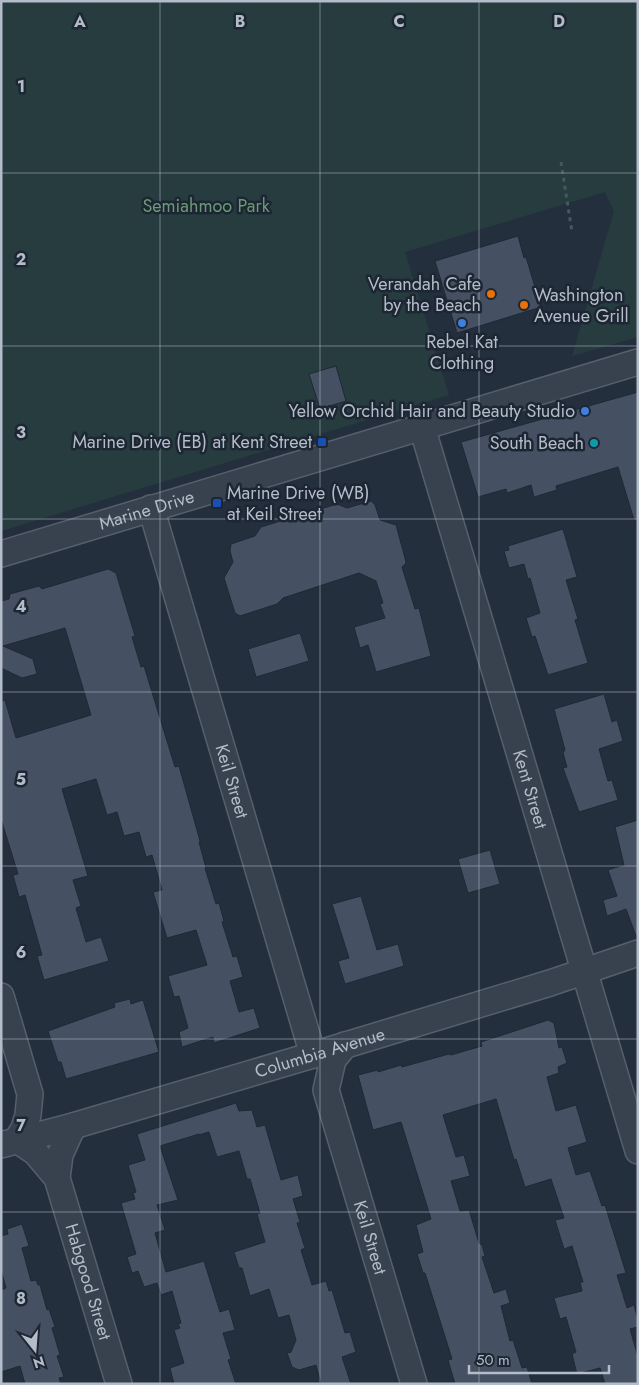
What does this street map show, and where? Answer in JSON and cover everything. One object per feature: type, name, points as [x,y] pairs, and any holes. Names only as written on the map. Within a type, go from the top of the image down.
[{"type":"street","name":"Marine Drive","points":[[1,554],[638,362]]},
{"type":"street","name":"Kent Street","points":[[422,427],[638,1151]]},
{"type":"street","name":"Keil Street","points":[[151,508],[313,1055]]},
{"type":"street","name":"Columbia Avenue","points":[[9,1142],[73,1126],[313,1055],[584,972],[638,953]]},
{"type":"street","points":[[1,996],[30,1094],[28,1115],[24,1128],[9,1142]]},
{"type":"street","name":"Keil Street","points":[[345,1045],[333,1060],[326,1090],[414,1384]]},
{"type":"street","points":[[285,1063],[304,1070],[326,1090]]},
{"type":"street","points":[[30,1094],[52,1116],[73,1126]]},
{"type":"street","name":"Habgood Street","points":[[57,1178],[60,1155],[73,1126]]},
{"type":"street","name":"Habgood Street","points":[[9,1142],[35,1152],[57,1178],[119,1384]]},
{"type":"path","points":[[562,162],[572,232]]},
{"type":"green space","name":"Semiahmoo Park","points":[[1,1],[638,1],[638,337],[572,356],[614,211],[605,192],[405,252],[449,395],[1,531]]},
{"type":"building","points":[[518,236],[541,307],[457,333],[435,261]]},
{"type":"building","points":[[336,366],[346,401],[320,409],[309,374]]},
{"type":"building","points":[[638,392],[638,520],[634,520],[618,467],[556,486],[557,490],[534,497],[531,485],[507,493],[506,489],[478,497],[461,442]]},
{"type":"building","points":[[371,501],[375,505],[380,520],[396,525],[406,563],[402,567],[415,609],[419,608],[431,656],[376,672],[368,645],[360,648],[354,627],[385,618],[380,604],[383,603],[376,581],[359,573],[283,598],[277,604],[240,616],[235,613],[224,578],[233,562],[230,551],[231,544],[255,536],[261,527],[337,504],[347,508]]},
{"type":"building","points":[[563,529],[577,577],[566,580],[578,619],[575,620],[588,663],[548,675],[535,636],[532,637],[526,618],[540,613],[530,578],[528,579],[524,564],[509,568],[504,551],[509,550],[508,546]]},
{"type":"building","points":[[108,569],[116,573],[135,636],[132,637],[141,667],[144,666],[175,767],[179,766],[200,841],[205,868],[216,904],[219,903],[224,921],[222,922],[233,957],[237,956],[243,977],[230,981],[239,1012],[254,1008],[260,1028],[214,1043],[213,1037],[182,1047],[179,1032],[188,1028],[179,996],[174,997],[168,976],[207,965],[196,930],[167,938],[153,892],[162,890],[152,855],[146,857],[139,832],[124,836],[117,812],[107,815],[96,779],[62,789],[88,876],[73,880],[81,906],[76,908],[86,942],[101,937],[109,961],[44,980],[37,956],[42,955],[25,895],[19,897],[13,875],[18,874],[1,819],[1,701],[5,700],[16,738],[91,715],[65,628],[3,646],[33,659],[37,674],[22,678],[1,668],[1,601],[9,599],[10,594],[39,586],[42,589]]},
{"type":"building","points":[[300,633],[309,661],[256,677],[248,649]]},
{"type":"building","points":[[604,694],[612,722],[617,720],[623,741],[599,749],[608,781],[612,780],[618,800],[579,812],[563,768],[567,767],[563,753],[565,750],[554,709]]},
{"type":"building","points":[[638,820],[638,936],[636,936],[626,909],[607,916],[603,900],[617,896],[608,870],[624,865],[615,827]]},
{"type":"building","points":[[490,850],[500,884],[468,893],[458,859]]},
{"type":"building","points":[[361,896],[377,950],[398,944],[404,966],[345,984],[338,961],[349,958],[332,904]]},
{"type":"building","points":[[130,999],[131,1004],[143,1000],[159,1052],[66,1079],[61,1062],[58,1062],[48,1031],[115,1007],[114,1003]]},
{"type":"building","points":[[548,1020],[554,1023],[559,1048],[562,1047],[567,1063],[558,1067],[559,1073],[547,1077],[556,1111],[576,1105],[587,1142],[568,1148],[576,1175],[590,1171],[602,1206],[605,1205],[626,1273],[617,1275],[627,1308],[634,1305],[638,1320],[638,1327],[630,1329],[638,1357],[638,1384],[605,1384],[600,1368],[577,1374],[572,1354],[576,1352],[566,1317],[560,1319],[554,1298],[582,1291],[580,1282],[583,1282],[572,1246],[564,1249],[555,1220],[564,1218],[551,1179],[525,1187],[516,1159],[514,1160],[496,1099],[443,1115],[456,1157],[464,1155],[470,1176],[451,1181],[460,1211],[469,1210],[479,1243],[482,1245],[485,1256],[482,1257],[494,1293],[506,1289],[510,1303],[501,1306],[510,1341],[513,1340],[522,1368],[527,1367],[532,1384],[455,1384],[448,1360],[452,1359],[425,1273],[423,1273],[417,1254],[423,1252],[416,1225],[431,1219],[401,1122],[373,1130],[358,1075],[451,1055],[482,1046],[481,1042]]},
{"type":"building","points":[[236,1103],[239,1111],[252,1110],[257,1127],[265,1125],[281,1180],[298,1175],[303,1196],[293,1199],[300,1222],[297,1223],[305,1248],[301,1250],[312,1285],[326,1281],[329,1291],[332,1290],[345,1333],[350,1332],[356,1352],[342,1357],[351,1384],[321,1384],[316,1365],[299,1370],[292,1367],[287,1353],[291,1352],[296,1340],[289,1315],[278,1318],[269,1289],[250,1296],[242,1268],[239,1268],[234,1252],[265,1242],[257,1214],[260,1213],[239,1151],[217,1157],[209,1132],[160,1146],[178,1200],[157,1205],[165,1230],[155,1233],[166,1272],[204,1261],[220,1312],[229,1309],[235,1330],[223,1333],[231,1359],[228,1360],[236,1384],[174,1384],[170,1368],[184,1363],[174,1330],[180,1328],[178,1324],[181,1323],[172,1291],[161,1295],[157,1283],[144,1287],[138,1271],[132,1273],[127,1257],[136,1254],[121,1203],[135,1199],[133,1193],[136,1192],[128,1165],[145,1160],[137,1134]]},
{"type":"building","points":[[22,1224],[29,1246],[22,1248],[31,1281],[36,1280],[38,1285],[40,1285],[47,1310],[49,1309],[55,1327],[52,1328],[60,1355],[57,1356],[64,1377],[59,1378],[61,1384],[25,1384],[20,1366],[1,1372],[1,1290],[6,1288],[1,1270],[1,1236],[8,1234],[7,1229]]},
{"type":"place","name":"Verandah Cafe by the Beach","points":[[491,294]]},
{"type":"place","name":"Washington Avenue Grill","points":[[524,305]]},
{"type":"place","name":"Rebel Kat Clothing","points":[[462,323]]},
{"type":"place","name":"Yellow Orchid Hair and Beauty Studio","points":[[585,411]]},
{"type":"place","name":"Marine Drive (EB) at Kent Street","points":[[322,442]]},
{"type":"place","name":"South Beach","points":[[594,443]]},
{"type":"place","name":"Marine Drive (WB) at Keil Street","points":[[217,503]]}]
